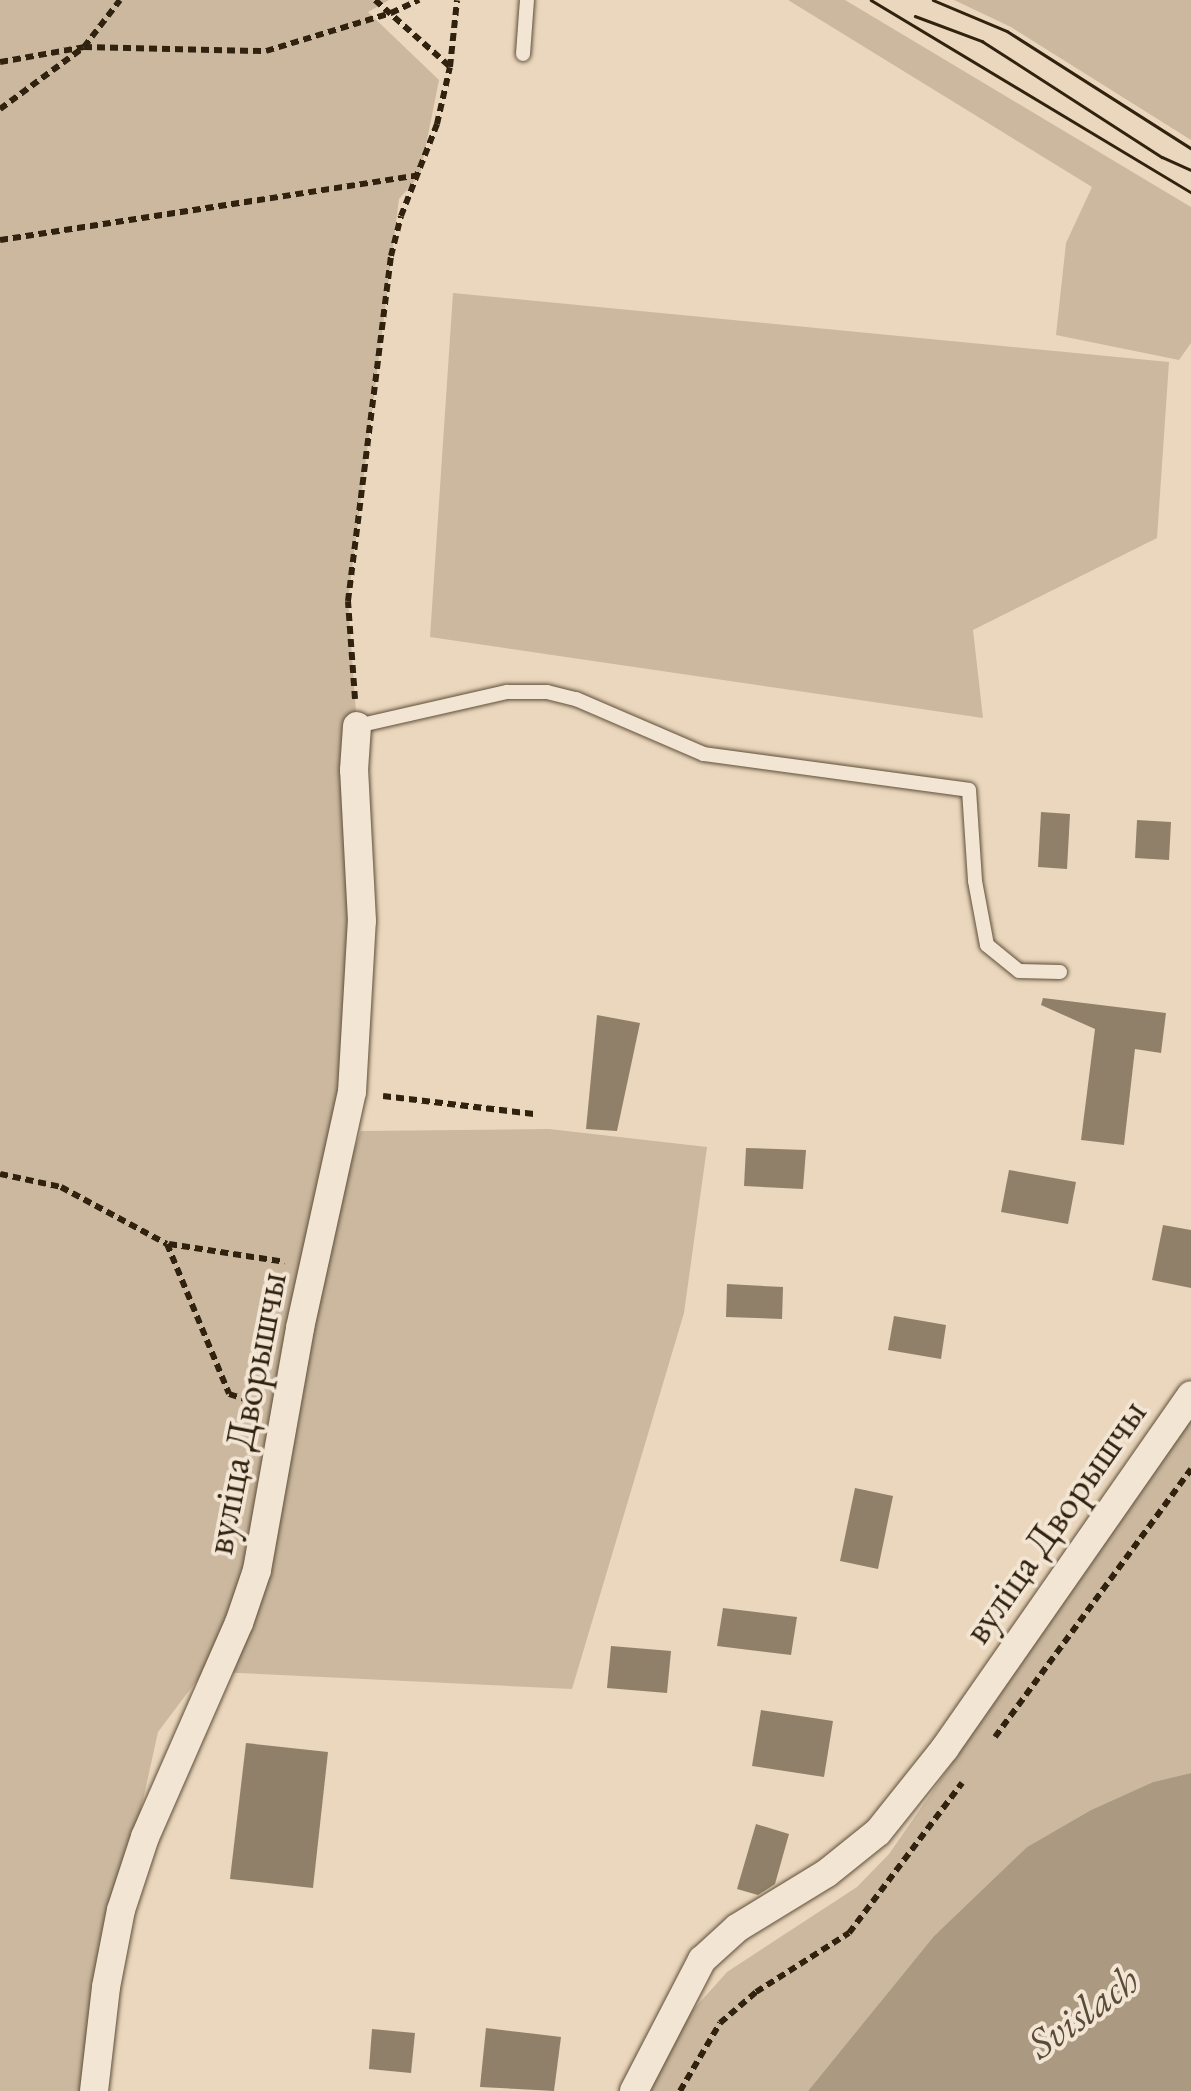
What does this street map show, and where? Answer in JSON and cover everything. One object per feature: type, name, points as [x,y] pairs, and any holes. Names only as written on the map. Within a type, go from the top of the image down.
[{"type":"street","name":"вуліца Дворышчы","points":[[94,2091],[106,1986],[120,1910],[145,1837],[239,1623],[257,1570],[313,1267],[352,1092],[362,921],[354,770],[357,726]]},
{"type":"street","name":"вуліца Дворышчы","points":[[634,2091],[702,1960],[737,1928],[827,1873],[878,1832],[945,1748],[1191,1396]]},
{"type":"lane","points":[[523,54],[527,0]]},
{"type":"lane","points":[[357,726],[507,692],[546,692],[576,698],[704,754],[969,790],[975,880],[986,945],[1020,972],[1060,972]]},
{"type":"path","points":[[0,109],[84,47],[120,0]]},
{"type":"path","points":[[375,0],[450,67]]},
{"type":"path","points":[[0,62],[84,47],[266,52],[391,13],[418,0]]},
{"type":"path","points":[[357,726],[348,601],[390,256],[401,216],[420,174],[450,67],[457,0]]},
{"type":"path","points":[[0,240],[420,174]]},
{"type":"path","points":[[352,1092],[534,1114]]},
{"type":"path","points":[[0,1174],[61,1187],[167,1244],[313,1267]]},
{"type":"path","points":[[167,1244],[229,1394],[286,1413]]},
{"type":"shaded area","points":[[0,0],[389,0],[368,12],[439,80],[420,175],[399,199],[348,601],[357,726],[352,1089],[313,1267],[361,1131],[549,1129],[707,1147],[684,1313],[572,1689],[217,1672],[222,1647],[158,1732],[103,1981],[92,2091],[0,2091]]},
{"type":"shaded area","points":[[788,0],[845,0],[1191,207],[1191,343],[1179,360],[1056,335],[1066,243],[1092,187]]},
{"type":"shaded area","points":[[954,0],[1191,0],[1191,140],[1011,27]]},
{"type":"shaded area","points":[[453,293],[1169,362],[1157,538],[973,630],[983,718],[430,637]]},
{"type":"shaded area","points":[[1191,1419],[1191,1773],[1153,1782],[1091,1810],[1027,1847],[934,1936],[808,2091],[648,2091],[684,2020],[727,1972],[857,1887],[889,1854]]},
{"type":"water","name":"Svislach","points":[[1191,1773],[1191,2091],[808,2091],[934,1936],[1027,1847],[1091,1810],[1153,1782]]},
{"type":"building","points":[[1041,812],[1070,814],[1067,869],[1038,867]]},
{"type":"building","points":[[1137,820],[1171,822],[1169,860],[1135,858]]},
{"type":"building","points":[[1043,998],[1166,1013],[1161,1053],[1135,1049],[1124,1145],[1081,1140],[1095,1029],[1041,1005]]},
{"type":"building","points":[[597,1015],[640,1023],[617,1131],[586,1129]]},
{"type":"building","points":[[746,1148],[806,1150],[803,1189],[744,1186]]},
{"type":"building","points":[[1009,1170],[1076,1182],[1068,1224],[1001,1212]]},
{"type":"building","points":[[1163,1225],[1191,1230],[1191,1288],[1152,1280]]},
{"type":"building","points":[[727,1284],[783,1287],[782,1319],[726,1317]]},
{"type":"building","points":[[894,1316],[946,1325],[941,1359],[888,1350]]},
{"type":"building","points":[[855,1488],[893,1496],[878,1569],[840,1561]]},
{"type":"building","points":[[723,1608],[797,1617],[791,1655],[717,1646]]},
{"type":"building","points":[[611,1646],[671,1651],[667,1693],[607,1688]]},
{"type":"building","points":[[761,1710],[833,1721],[824,1777],[752,1766]]},
{"type":"building","points":[[246,1743],[328,1752],[313,1888],[230,1879]]},
{"type":"building","points":[[756,1824],[789,1834],[775,1884],[758,1895],[737,1889]]},
{"type":"building","points":[[486,2028],[561,2037],[554,2091],[480,2087]]},
{"type":"building","points":[[372,2029],[415,2033],[411,2073],[369,2069]]},
{"type":"tram line","points":[[871,0],[1191,192]]},
{"type":"tram line","points":[[933,0],[1007,31],[1191,148]]},
{"type":"tram line","points":[[915,16],[982,41],[1162,157],[1191,170]]}]
